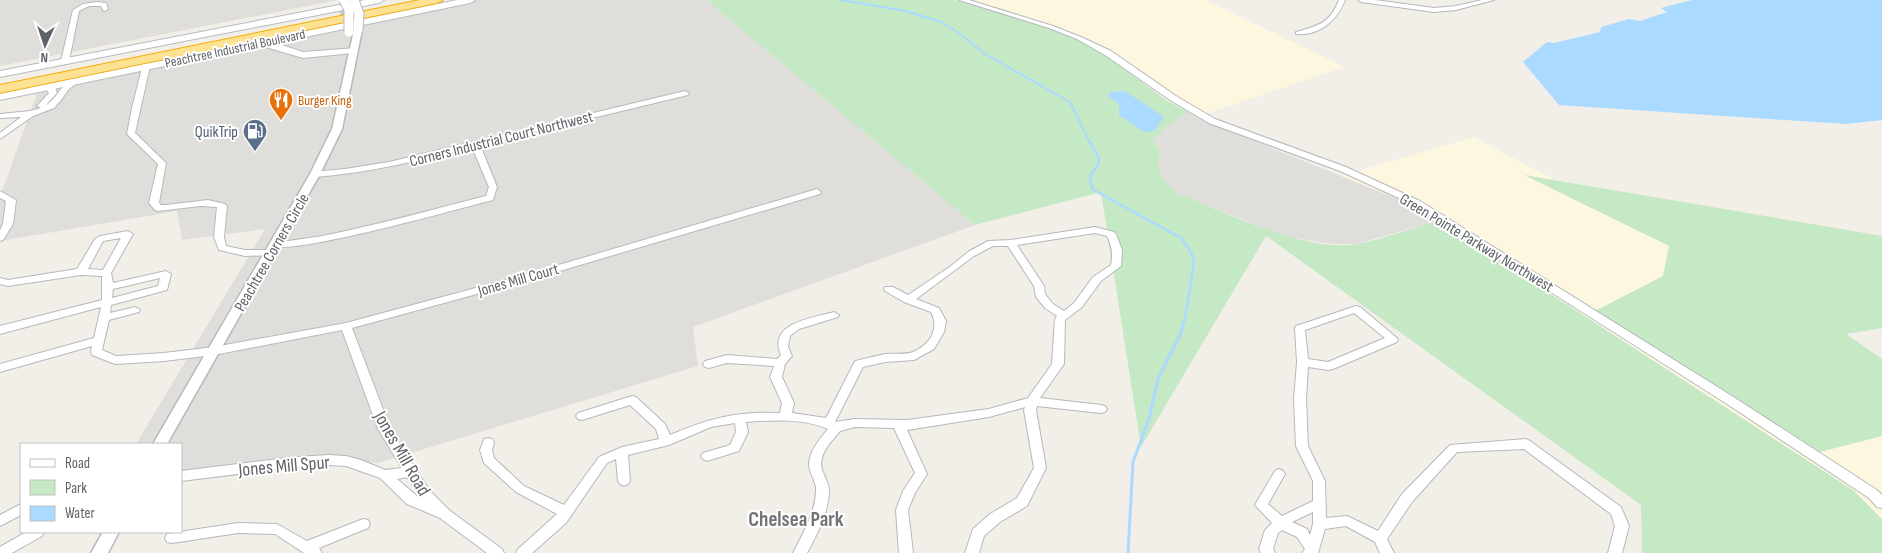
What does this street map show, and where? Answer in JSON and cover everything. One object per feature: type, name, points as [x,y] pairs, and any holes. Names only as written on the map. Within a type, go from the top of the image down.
[{"type":"highway","name":"Peachtree Industrial Boulevard","points":[[52,82],[411,0]]},
{"type":"highway","name":"Peachtree Industrial Boulevard","points":[[0,82],[343,16],[437,0]]},
{"type":"highway","points":[[0,89],[52,82]]},
{"type":"main road","name":"Peachtree Industrial Boulevard","points":[[0,74],[379,0]]},
{"type":"main road","name":"Peachtree Industrial Boulevard","points":[[0,97],[52,82],[75,81],[470,0]]},
{"type":"main road","points":[[284,48],[288,40],[297,36]]},
{"type":"main road","points":[[250,45],[271,44],[298,54],[327,53],[352,55]]},
{"type":"street","name":"Peachtree Corners Circle","points":[[344,0],[349,10],[354,31]]},
{"type":"street","name":"Peachtree Corners Circle","points":[[161,443],[315,174],[337,129],[352,55],[348,44],[359,14],[354,0]]},
{"type":"street","name":"Green Pointe Parkway Northwest","points":[[962,0],[1051,27],[1079,38],[1108,53],[1173,98],[1212,121],[1343,169],[1417,203],[1739,407],[1872,494],[1882,504]]},
{"type":"street","points":[[1298,33],[1321,27],[1330,22],[1339,10],[1342,0]]},
{"type":"street","points":[[1361,0],[1434,10],[1456,8],[1490,0]]},
{"type":"street","points":[[65,61],[76,10],[85,5],[98,4],[104,4],[105,9]]},
{"type":"street","points":[[146,66],[144,81],[132,121],[131,134],[162,163],[154,203],[158,208],[169,209],[207,202],[217,203],[222,206],[219,237],[222,248],[245,253],[272,249],[370,229],[490,198],[493,188],[475,144]]},
{"type":"street","points":[[0,116],[28,115],[51,106],[59,98],[64,88],[75,81]]},
{"type":"street","points":[[0,137],[51,96],[53,91],[52,82]]},
{"type":"street","name":"Corners Industrial Court Northwest","points":[[315,174],[345,172],[389,165],[685,94]]},
{"type":"street","name":"Jones Mill Court","points":[[99,340],[96,352],[115,360],[214,351],[346,326],[527,277],[817,192]]},
{"type":"street","points":[[0,194],[11,200],[8,224],[1,235]]},
{"type":"street","points":[[908,300],[971,254],[991,243],[1011,243],[1096,230],[1111,234],[1116,240],[1118,255],[1116,266],[1097,279],[1078,305],[1060,319],[1058,364],[1033,401],[1030,410],[1040,468],[1022,502],[995,518],[978,533],[972,553]]},
{"type":"street","points":[[82,272],[100,239],[128,234],[106,273]]},
{"type":"street","points":[[1011,243],[1039,286],[1040,295],[1049,306],[1064,316]]},
{"type":"street","points":[[0,281],[8,283],[82,272],[106,273]]},
{"type":"street","points":[[0,368],[99,340],[109,280],[106,273]]},
{"type":"street","points":[[0,330],[163,288],[166,274],[107,287]]},
{"type":"street","points":[[800,553],[807,541],[820,507],[823,488],[814,466],[819,450],[859,364],[885,358],[914,356],[930,346],[939,332],[941,321],[936,310],[908,300],[889,289]]},
{"type":"street","points":[[1303,362],[1329,366],[1392,339],[1356,309],[1300,328],[1303,362],[1300,399],[1302,446],[1319,481],[1318,504],[1320,524],[1311,551]]},
{"type":"street","points":[[104,318],[135,310]]},
{"type":"street","points":[[785,417],[788,403],[776,377],[780,363],[787,356],[783,347],[784,334],[795,327],[834,315]]},
{"type":"street","name":"Jones Mill Road","points":[[346,326],[384,429],[425,494],[444,514],[497,553]]},
{"type":"street","points":[[709,364],[728,359],[780,363]]},
{"type":"street","points":[[582,416],[632,400],[661,427],[666,441]]},
{"type":"street","points":[[523,553],[561,519],[603,460],[622,452],[666,441],[715,422],[785,417],[832,425],[855,423],[906,424],[989,413],[1033,401],[1101,409]]},
{"type":"street","points":[[707,456],[735,448],[742,432],[740,419]]},
{"type":"street","points":[[906,424],[900,428],[921,474],[909,491],[902,510],[906,553]]},
{"type":"street","points":[[488,442],[486,450],[488,460],[520,489],[565,512]]},
{"type":"street","points":[[1380,538],[1407,498],[1454,448],[1526,444],[1616,511],[1622,526],[1614,553]]},
{"type":"street","points":[[622,452],[624,481]]},
{"type":"street","name":"Jones Mill Spur","points":[[182,476],[296,462],[346,461],[361,464],[384,475],[412,500],[444,514]]},
{"type":"street","points":[[384,475],[410,471]]},
{"type":"street","points":[[1279,474],[1261,504],[1282,523],[1302,533],[1311,551]]},
{"type":"street","points":[[1268,553],[1266,549],[1272,530],[1318,504]]},
{"type":"street","points":[[0,521],[20,510]]},
{"type":"street","points":[[1320,524],[1347,521],[1380,538],[1387,553]]},
{"type":"street","points":[[172,538],[238,528],[277,529],[312,550],[363,524]]},
{"type":"street","points":[[1,553],[35,533]]},
{"type":"street","points":[[99,553],[110,533]]},
{"type":"shaded area","points":[[0,0],[338,0],[0,66]]},
{"type":"shaded area","points":[[476,0],[706,0],[975,225],[693,327],[698,366],[378,463],[294,460],[182,475],[182,443],[137,443],[265,229],[182,240],[177,211],[0,241],[0,197],[37,93]]},
{"type":"shaded area","points":[[977,0],[1206,0],[1344,67],[1197,117],[1166,100],[1109,58],[1070,34],[973,5]]},
{"type":"shaded area","points":[[1188,112],[1204,121],[1418,207],[1438,221],[1356,244],[1332,244],[1283,236],[1177,193],[1164,183],[1157,165],[1160,149],[1152,141],[1169,125]]},
{"type":"shaded area","points":[[1474,137],[1785,304],[1882,396],[1882,519],[1853,490],[1418,207],[1341,176]]},
{"type":"green space","points":[[706,0],[955,0],[1070,34],[1109,58],[1166,100],[1188,112],[1169,125],[1152,141],[1160,149],[1159,169],[1163,179],[1177,193],[1242,220],[1290,237],[1337,245],[1367,242],[1438,221],[1853,490],[1882,519],[1882,553],[1642,553],[1641,505],[1266,236],[1141,447],[1101,192],[975,225]]},
{"type":"green space","points":[[1524,175],[1882,236],[1882,328],[1846,334],[1882,359],[1882,436],[1820,452],[1595,311],[1663,276],[1669,246]]},
{"type":"water","points":[[1692,0],[1882,0],[1882,120],[1846,124],[1559,105],[1523,62],[1547,42],[1554,43],[1600,32],[1601,27],[1629,19],[1640,21],[1667,12],[1661,8]]},
{"type":"water","points":[[1125,91],[1164,117],[1154,131],[1144,132],[1119,115],[1119,104],[1108,96],[1111,92]]},
{"type":"waterway","points":[[841,0],[906,11],[941,22],[959,33],[985,54],[1070,102],[1090,143]]},
{"type":"waterway","points":[[1090,142],[1099,158],[1098,165],[1090,176],[1092,189],[1181,238],[1191,252],[1193,270],[1183,324]]},
{"type":"waterway","points":[[1128,553],[1133,462],[1149,419],[1158,379],[1180,335],[1184,322]]},
{"type":"tunnel","points":[[340,14],[346,13]]},
{"type":"place","name":"Burger King","points":[[281,121]]},
{"type":"place","name":"QuikTrip","points":[[255,152]]},
{"type":"district","name":"Chelsea Park","points":[[796,519]]}]
